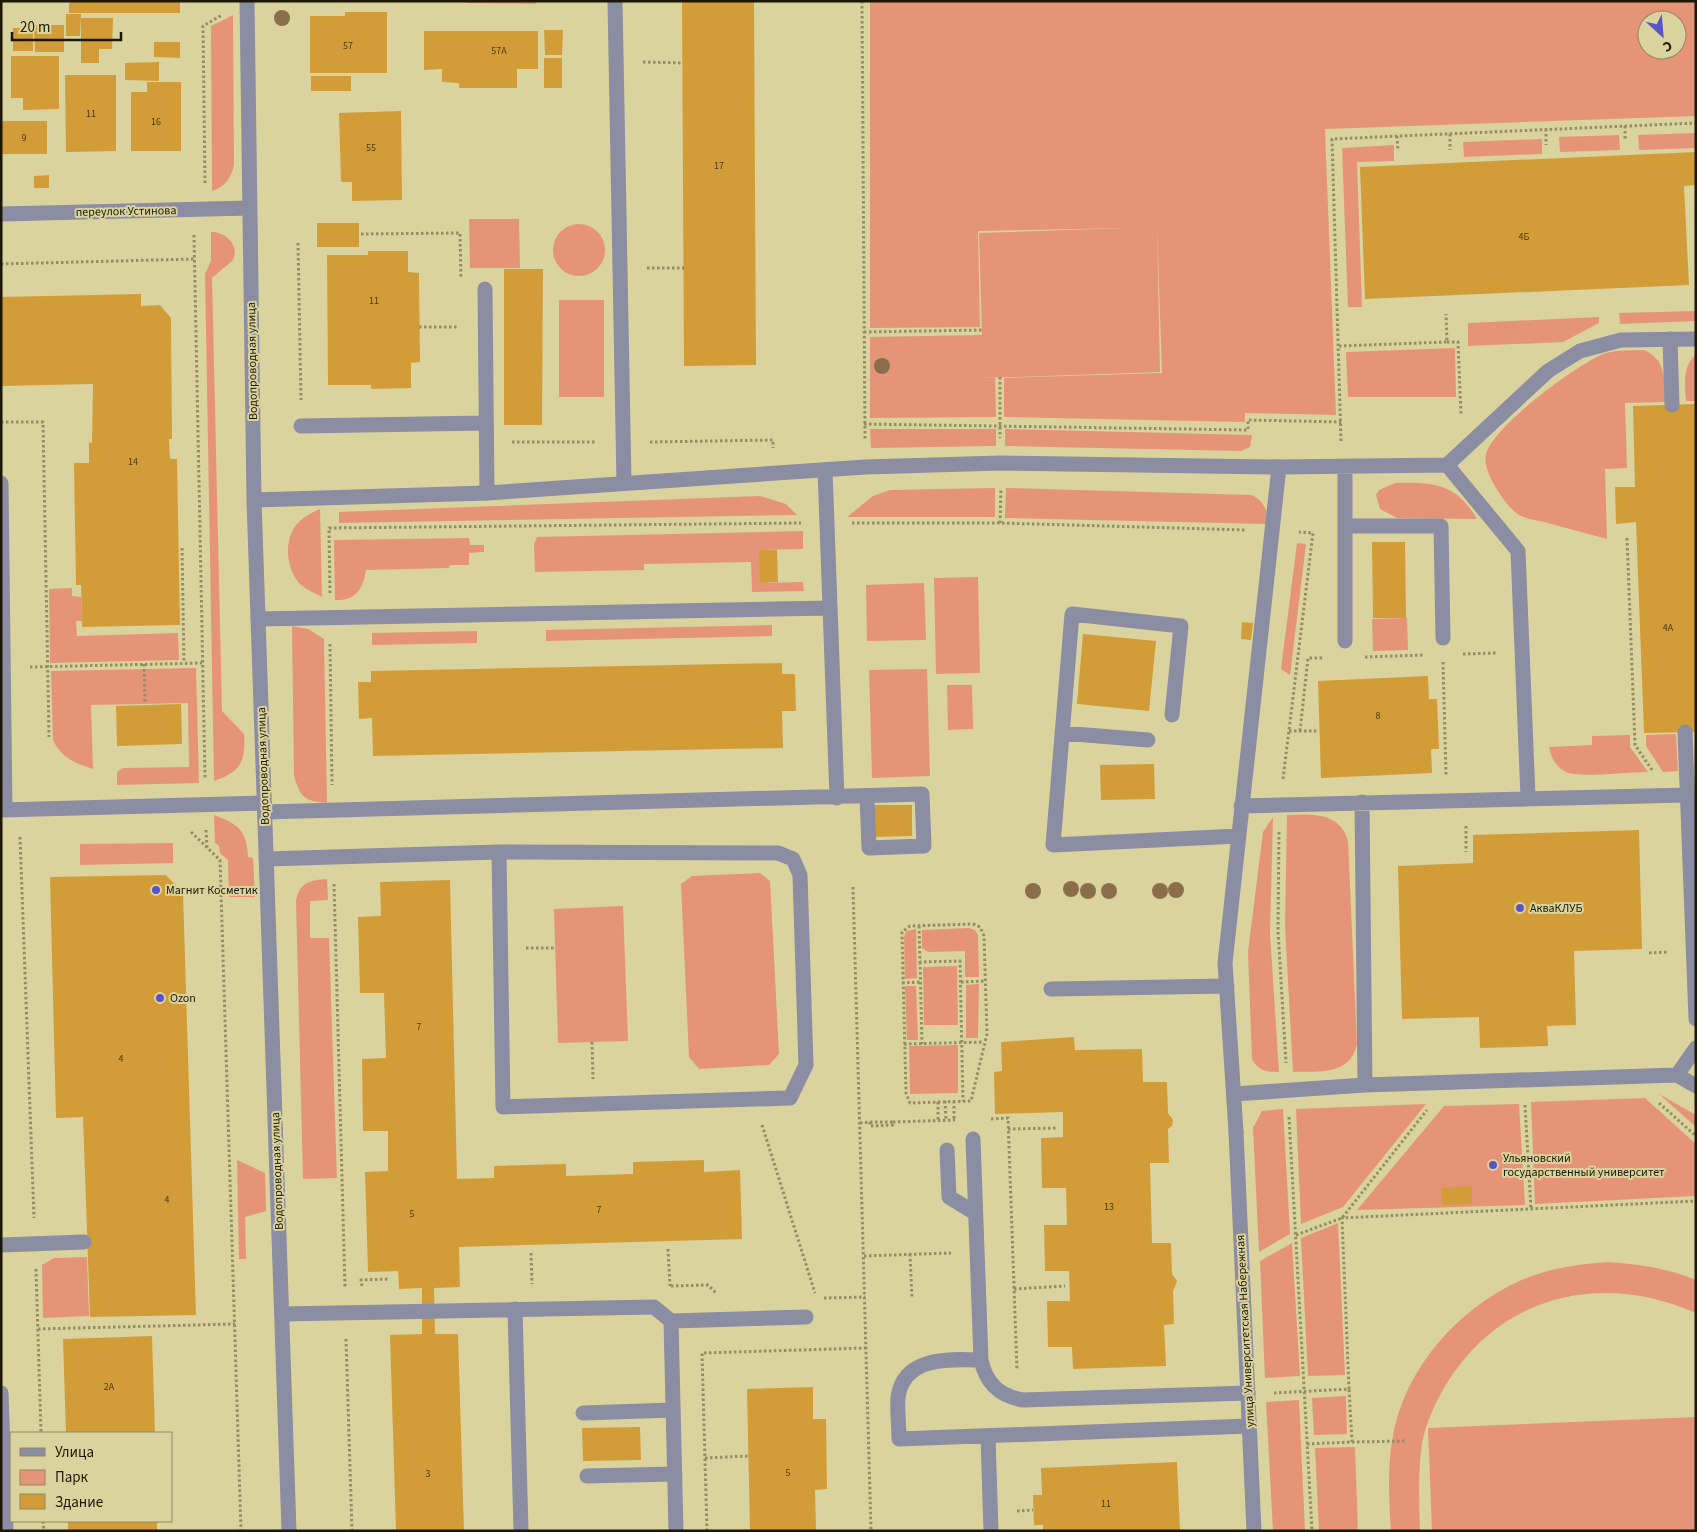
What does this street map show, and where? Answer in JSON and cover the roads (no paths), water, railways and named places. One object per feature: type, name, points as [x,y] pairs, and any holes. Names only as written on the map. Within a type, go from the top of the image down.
[{"type":"street","name":"Водопроводная улица","points":[[247,1],[254,500],[289,1531]]},
{"type":"street","points":[[615,1],[624,483]]},
{"type":"street","name":"переулок Устинова","points":[[1,214],[250,208]]},
{"type":"street","points":[[485,289],[487,493]]},
{"type":"street","points":[[1670,339],[1672,405]]},
{"type":"street","points":[[254,500],[487,493],[824,470],[1001,464],[1279,467],[1447,465],[1548,371],[1580,351],[1621,340],[1696,339]]},
{"type":"street","points":[[301,426],[486,423]]},
{"type":"street","points":[[1447,465],[1518,551],[1528,797]]},
{"type":"street","points":[[1343,466],[1345,526],[1344,641]]},
{"type":"street","name":"улица Университетская Набережная","points":[[1254,1531],[1236,1132],[1225,963],[1279,467]]},
{"type":"street","points":[[824,470],[837,798]]},
{"type":"street","points":[[1,483],[4,668],[3,810],[205,804],[333,811],[837,798],[922,794],[924,846],[869,848],[867,797]]},
{"type":"street","points":[[1345,526],[1441,526],[1443,638]]},
{"type":"street","points":[[258,619],[830,608]]},
{"type":"street","points":[[1172,715],[1181,626],[1072,614],[1053,845],[1238,836]]},
{"type":"street","points":[[1062,732],[1148,740]]},
{"type":"street","points":[[1685,732],[1696,1019]]},
{"type":"street","points":[[1241,806],[1528,797],[1687,795]]},
{"type":"street","points":[[1362,802],[1365,1085]]},
{"type":"street","points":[[266,859],[499,852],[778,853],[793,859],[800,875],[806,1065],[790,1098],[503,1107],[499,852]]},
{"type":"street","points":[[1051,989],[1227,986]]},
{"type":"street","points":[[1677,1074],[1696,1048]]},
{"type":"street","points":[[1234,1094],[1365,1085],[1524,1081],[1677,1074],[1696,1086]]},
{"type":"street","points":[[973,1139],[981,1360],[984,1372],[994,1388],[1010,1398],[1023,1400],[1248,1394]]},
{"type":"street","points":[[947,1150],[949,1197],[976,1213]]},
{"type":"street","points":[[1,1245],[84,1242]]},
{"type":"street","points":[[282,1314],[654,1307],[671,1320],[806,1317]]},
{"type":"street","points":[[515,1309],[521,1531]]},
{"type":"street","points":[[671,1320],[676,1531]]},
{"type":"street","points":[[981,1360],[931,1362],[912,1372],[901,1385],[898,1397],[899,1439],[1249,1426]]},
{"type":"street","points":[[1,1393],[6,1531]]},
{"type":"street","points":[[583,1412],[673,1410]]},
{"type":"street","points":[[988,1437],[991,1531]]},
{"type":"street","points":[[587,1476],[675,1474]]},
{"type":"place","name":"Магнит Косметик","points":[[156,890]]},
{"type":"place","name":"АкваКЛУБ","points":[[1520,908]]},
{"type":"place","name":"Ozon","points":[[160,998]]},
{"type":"place","name":"Ульяновский государственный университет","points":[[1493,1165]]}]
